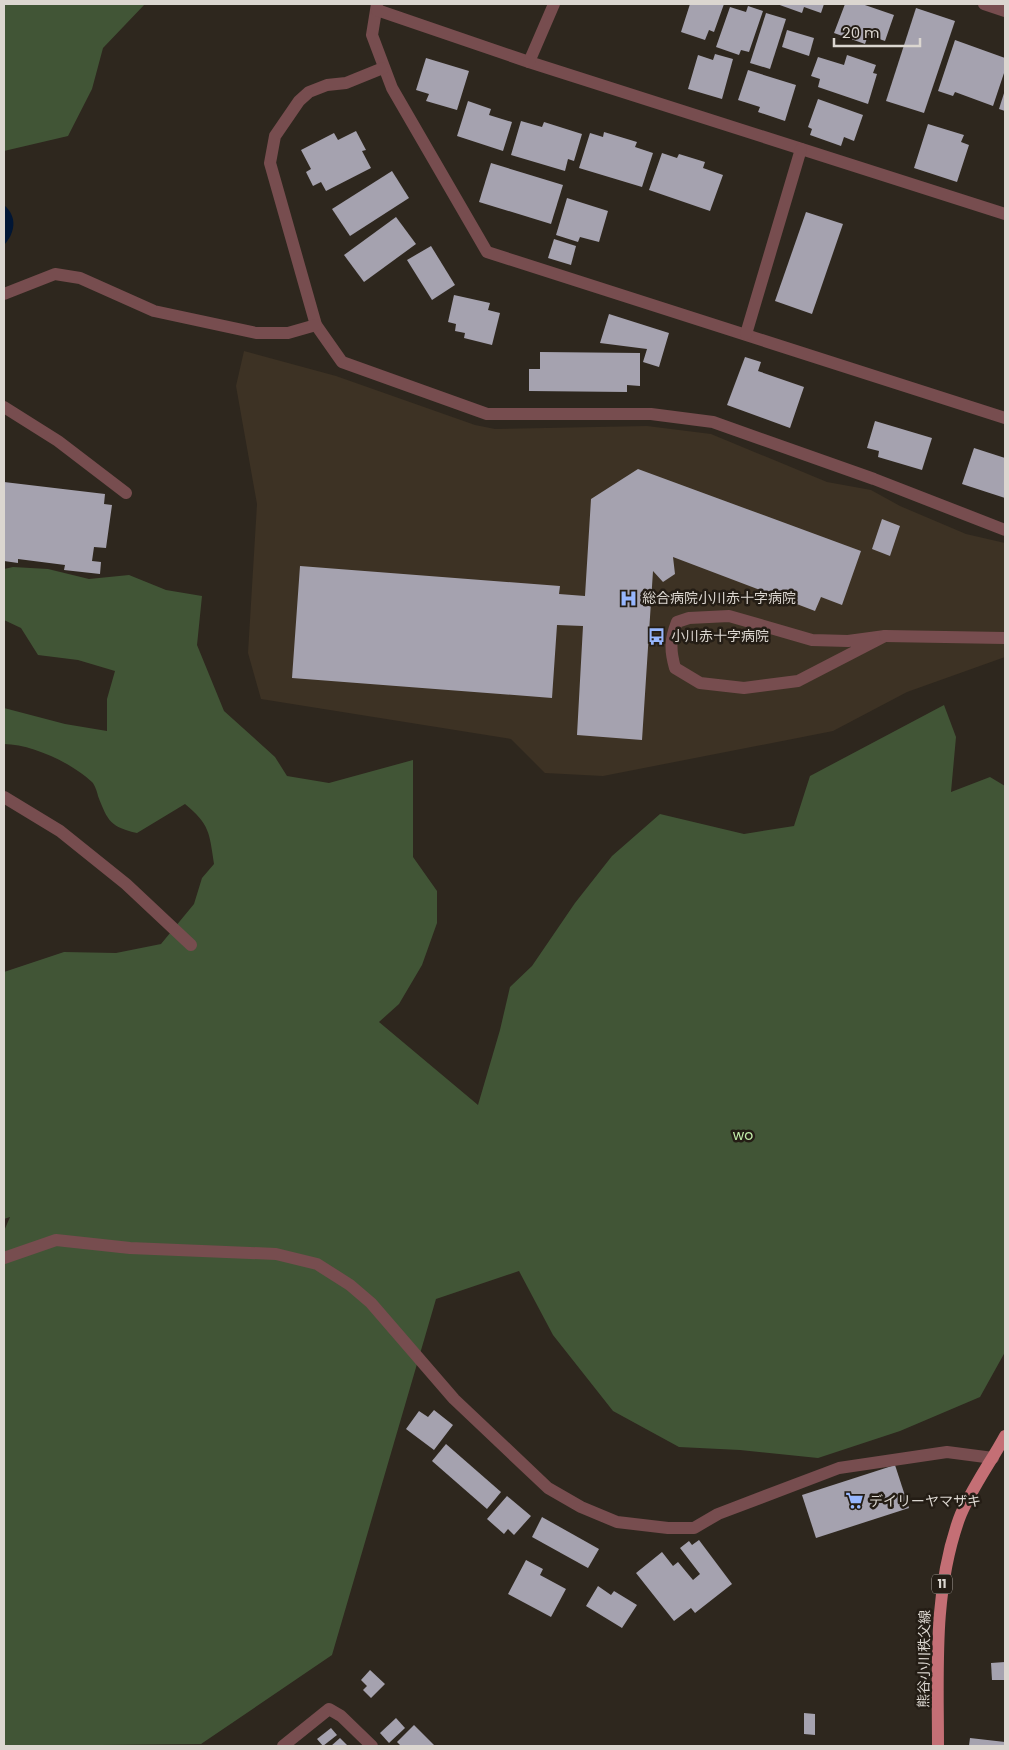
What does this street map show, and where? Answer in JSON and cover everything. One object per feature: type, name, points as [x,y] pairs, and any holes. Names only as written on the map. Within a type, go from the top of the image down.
[{"type":"main road","name":"熊谷小川秩父線","points":[[938,1746],[938,1635],[942,1588],[948,1555],[960,1517],[1005,1436]]},
{"type":"street","points":[[529,62],[554,4]]},
{"type":"street","points":[[984,4],[1005,11]]},
{"type":"street","points":[[1005,214],[529,62],[377,7],[372,35],[383,68],[392,88],[487,252],[1005,418]]},
{"type":"street","points":[[383,68],[346,84],[327,86],[309,92],[299,101],[275,136],[270,163],[316,325],[342,362],[486,414],[651,414],[713,422],[874,479],[1005,530]]},
{"type":"street","points":[[746,334],[801,148]]},
{"type":"street","points":[[4,294],[55,274],[80,278],[154,312],[256,333],[288,333],[316,325]]},
{"type":"street","points":[[4,406],[58,441],[126,493]]},
{"type":"street","points":[[885,636],[798,681],[744,688],[700,683],[675,668],[670,650],[677,622],[689,618],[729,616],[812,640],[848,641],[885,636],[1005,638]]},
{"type":"street","points":[[4,797],[60,831],[126,884],[191,944]]},
{"type":"street","points":[[4,1258],[56,1240],[130,1248],[276,1254],[316,1264],[350,1285],[371,1304],[454,1400],[548,1488],[581,1507],[617,1522],[668,1528],[694,1528],[718,1514],[839,1468],[947,1452],[993,1458]]},
{"type":"street","points":[[283,1746],[329,1709],[341,1716],[372,1746]]},
{"type":"shaded area","name":"総合病院小川赤十字病院","points":[[244,351],[336,376],[475,425],[495,429],[647,426],[711,434],[827,482],[871,490],[900,506],[966,534],[1005,543],[1005,657],[907,692],[833,731],[603,776],[545,773],[511,739],[261,699],[248,653],[257,504],[236,386]]},
{"type":"green space","points":[[4,4],[145,4],[103,48],[92,89],[68,136],[4,151]]},
{"type":"green space","name":"wo","points":[[13,567],[48,569],[89,579],[129,575],[166,590],[202,596],[197,645],[224,711],[275,757],[287,776],[329,783],[413,760],[413,857],[437,891],[437,923],[422,965],[399,1004],[379,1022],[478,1105],[500,1030],[510,987],[532,966],[575,903],[612,856],[660,814],[744,834],[794,826],[810,776],[944,705],[956,737],[951,792],[990,777],[1005,786],[1005,1352],[980,1397],[900,1431],[818,1458],[740,1450],[679,1447],[613,1411],[553,1335],[519,1271],[436,1299],[332,1655],[201,1744],[4,1746],[4,1231],[10,1217],[4,1219],[4,972],[64,952],[116,953],[161,944],[194,904],[202,878],[214,864],[207,830],[199,818],[185,804],[137,833],[128,831],[116,826],[108,818],[94,785],[84,775],[51,756],[26,747],[4,744],[4,708],[65,724],[107,731],[107,699],[115,671],[78,660],[38,655],[21,628],[4,620],[4,569]]},
{"type":"water","points":[[4,205],[13,220],[13,230],[4,245]]},
{"type":"building","points":[[690,4],[724,4],[714,32],[709,30],[705,40],[681,32]]},
{"type":"building","points":[[777,4],[824,4],[821,13],[804,7],[802,13]]},
{"type":"building","points":[[845,4],[862,4],[894,15],[885,41],[868,35],[865,44],[834,33]]},
{"type":"building","points":[[748,6],[763,11],[749,52],[741,50],[739,55],[716,47],[730,7],[746,12]]},
{"type":"building","points":[[916,8],[955,21],[924,113],[886,101]]},
{"type":"building","points":[[766,13],[786,19],[770,69],[750,63]]},
{"type":"building","points":[[787,30],[814,38],[809,56],[782,47]]},
{"type":"building","points":[[955,40],[1005,58],[1005,70],[993,106],[955,92],[953,96],[938,91]]},
{"type":"building","points":[[715,54],[733,59],[722,99],[688,89],[698,55],[713,60]]},
{"type":"building","points":[[847,55],[876,65],[873,73],[877,74],[868,104],[818,87],[820,79],[811,76],[818,57],[844,65]]},
{"type":"building","points":[[426,58],[469,71],[457,110],[426,101],[429,94],[416,90]]},
{"type":"building","points":[[748,70],[796,85],[785,121],[758,112],[760,107],[738,100]]},
{"type":"building","points":[[1005,90],[1005,111],[999,109]]},
{"type":"building","points":[[818,99],[863,115],[854,141],[844,137],[841,146],[810,135],[812,129],[808,127]]},
{"type":"building","points":[[468,101],[491,109],[489,115],[512,122],[503,151],[457,136]]},
{"type":"building","points":[[521,121],[542,127],[544,122],[582,134],[574,161],[568,159],[565,171],[511,155]]},
{"type":"building","points":[[928,124],[964,135],[961,142],[969,145],[957,182],[914,168]]},
{"type":"building","points":[[356,131],[366,150],[362,151],[371,168],[326,191],[321,182],[313,186],[306,172],[311,169],[301,150],[334,133],[338,140]]},
{"type":"building","points":[[604,132],[637,142],[635,147],[653,153],[642,187],[579,168],[590,133],[603,137]]},
{"type":"building","points":[[662,153],[677,158],[679,154],[705,162],[703,168],[723,175],[710,211],[649,190]]},
{"type":"building","points":[[491,163],[563,185],[551,224],[479,202]]},
{"type":"building","points":[[392,171],[409,198],[350,236],[332,209]]},
{"type":"building","points":[[567,198],[608,211],[599,242],[580,237],[578,242],[556,235]]},
{"type":"building","points":[[806,212],[843,224],[812,314],[775,301]]},
{"type":"building","points":[[396,217],[416,244],[364,282],[344,255]]},
{"type":"building","points":[[554,239],[576,246],[571,265],[548,258]]},
{"type":"building","points":[[431,246],[455,285],[432,300],[407,260]]},
{"type":"building","points":[[454,295],[490,303],[488,310],[500,313],[492,345],[464,338],[465,333],[455,331],[456,324],[448,322]]},
{"type":"building","points":[[609,314],[669,333],[659,367],[643,362],[647,349],[600,343]]},
{"type":"building","points":[[540,352],[640,353],[640,386],[627,385],[627,392],[529,391],[529,369],[540,369]]},
{"type":"building","points":[[745,357],[761,362],[758,371],[804,387],[790,428],[727,405]]},
{"type":"building","points":[[875,421],[932,438],[922,470],[878,457],[879,451],[867,448]]},
{"type":"building","points":[[974,448],[1005,458],[1005,498],[962,484]]},
{"type":"building","points":[[638,469],[861,551],[842,605],[821,597],[815,611],[673,557],[675,574],[663,582],[653,571],[642,740],[577,735],[583,626],[557,625],[552,698],[292,678],[300,566],[560,586],[559,594],[585,596],[591,499]]},
{"type":"building","points":[[4,482],[105,494],[104,504],[112,505],[106,548],[94,547],[92,561],[101,562],[100,574],[64,570],[65,565],[18,559],[18,563],[4,561]]},
{"type":"building","points":[[882,519],[900,526],[890,556],[872,549]]},
{"type":"building","points":[[434,1410],[453,1425],[434,1450],[406,1429],[419,1411],[428,1417]]},
{"type":"building","points":[[446,1444],[501,1492],[487,1509],[432,1461]]},
{"type":"building","name":"デイリーヤマザキ","points":[[895,1465],[909,1508],[816,1538],[802,1495]]},
{"type":"building","points":[[507,1496],[531,1516],[514,1535],[508,1529],[504,1534],[487,1519]]},
{"type":"building","points":[[542,1517],[599,1549],[588,1568],[532,1537]]},
{"type":"building","points":[[699,1540],[732,1584],[695,1613],[691,1608],[674,1621],[636,1573],[662,1552],[673,1566],[678,1562],[693,1580],[700,1574],[680,1548],[689,1541],[692,1545]]},
{"type":"building","points":[[526,1560],[543,1569],[540,1575],[566,1589],[551,1617],[508,1594]]},
{"type":"building","points":[[598,1586],[611,1595],[614,1591],[637,1605],[622,1628],[586,1606]]},
{"type":"building","points":[[1005,1662],[1005,1680],[992,1680],[991,1663]]},
{"type":"building","points":[[370,1670],[385,1684],[371,1698],[363,1690],[367,1686],[361,1680]]},
{"type":"building","points":[[804,1713],[815,1714],[815,1735],[804,1734]]},
{"type":"building","points":[[396,1718],[405,1728],[389,1743],[380,1733]]},
{"type":"building","points":[[414,1725],[435,1746],[401,1746],[397,1742]]},
{"type":"building","points":[[331,1728],[337,1735],[323,1746],[317,1739]]},
{"type":"building","points":[[340,1738],[348,1746],[331,1746]]},
{"type":"building","points":[[970,1738],[1005,1742],[1005,1746],[969,1746]]},
{"type":"place","name":"総合病院小川赤十字病院","points":[[628,598]]},
{"type":"place","name":"小川赤十字病院","points":[[657,636]]},
{"type":"place","name":"デイリーヤマザキ","points":[[855,1501]]}]
